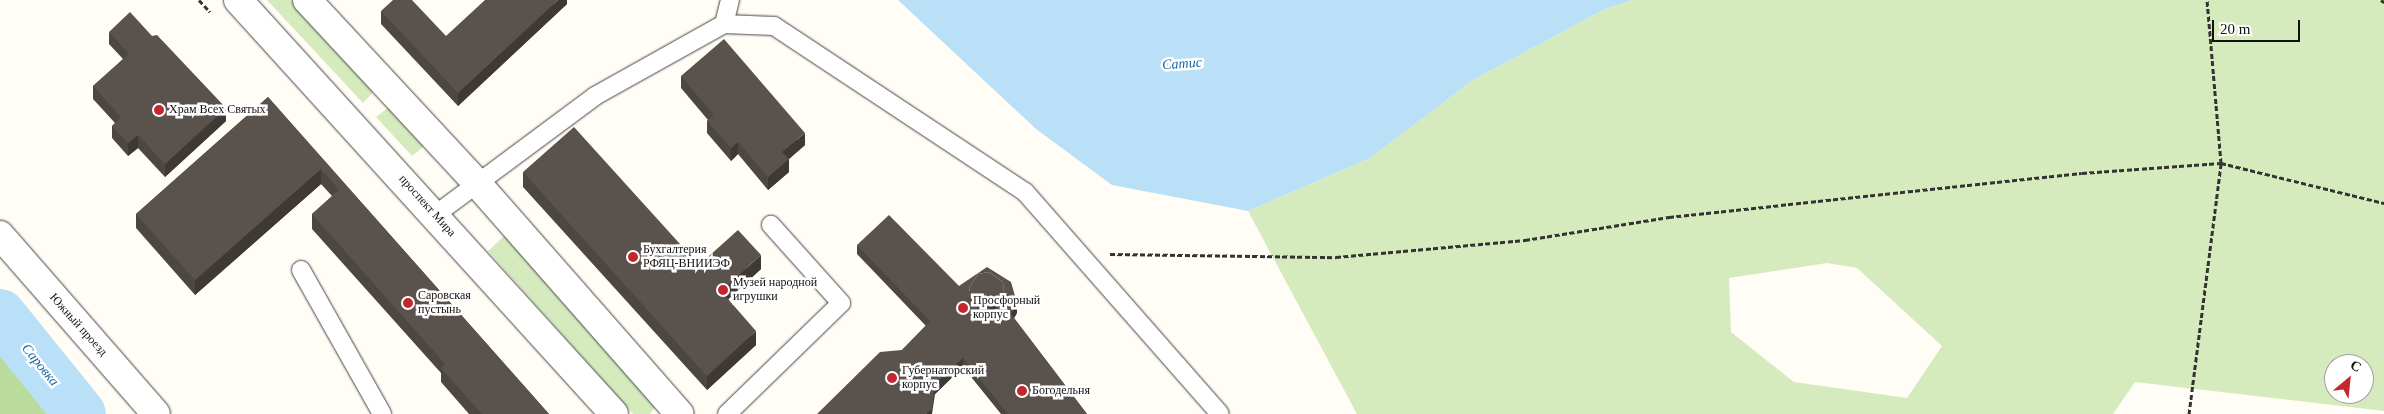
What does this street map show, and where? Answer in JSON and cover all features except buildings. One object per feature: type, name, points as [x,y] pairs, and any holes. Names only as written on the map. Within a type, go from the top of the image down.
[{"type":"street","name":"проспект Мира","points":[[238,0],[435,214],[614,414]]},
{"type":"street","points":[[307,0],[475,181],[680,414]]},
{"type":"street","name":"Южный проезд","points":[[0,235],[156,414]]},
{"type":"lane","points":[[724,24],[730,0]]},
{"type":"lane","points":[[435,214],[475,181],[595,96],[724,24],[774,26],[862,82],[1025,192],[1082,253],[1220,414]]},
{"type":"lane","points":[[727,414],[841,303],[771,225]]},
{"type":"lane","points":[[301,270],[382,414]]},
{"type":"path","points":[[2189,414],[2221,163],[2207,0]]},
{"type":"path","points":[[1082,253],[1336,257],[1525,240],[1669,217],[2082,173],[2221,163],[2384,203]]},
{"type":"green space","points":[[267,0],[291,0],[375,90],[363,103]]},
{"type":"green space","points":[[1632,0],[2384,0],[2384,411],[2135,382],[2113,414],[1357,414],[1248,211],[1370,158],[1473,80],[1603,10]],"holes":[[[1827,263],[1857,268],[1942,346],[1907,398],[1794,382],[1731,332],[1729,278]]]},
{"type":"green space","points":[[389,107],[424,146],[412,156],[376,117]]},
{"type":"green space","points":[[505,235],[656,406],[650,414],[633,414],[488,251]]},
{"type":"green space","points":[[0,345],[53,414],[0,414]]},
{"type":"water","name":"Сатис","points":[[898,0],[1632,0],[1603,10],[1473,80],[1370,158],[1248,211],[1112,185],[1036,129]]},
{"type":"waterway","name":"Саровка","points":[[0,315],[80,414]]},
{"type":"place","name":"Храм Всех Святых","points":[[159,110]]},
{"type":"place","name":"Бухгалтерия РФЯЦ-ВНИИЭФ","points":[[633,257]]},
{"type":"place","name":"Музей народной игрушки","points":[[723,290]]},
{"type":"place","name":"Саровская пустынь","points":[[408,303]]},
{"type":"place","name":"Просфорный корпус","points":[[963,308]]},
{"type":"place","name":"Губернаторский корпус","points":[[892,378]]},
{"type":"place","name":"Богодельня","points":[[1022,391]]}]
